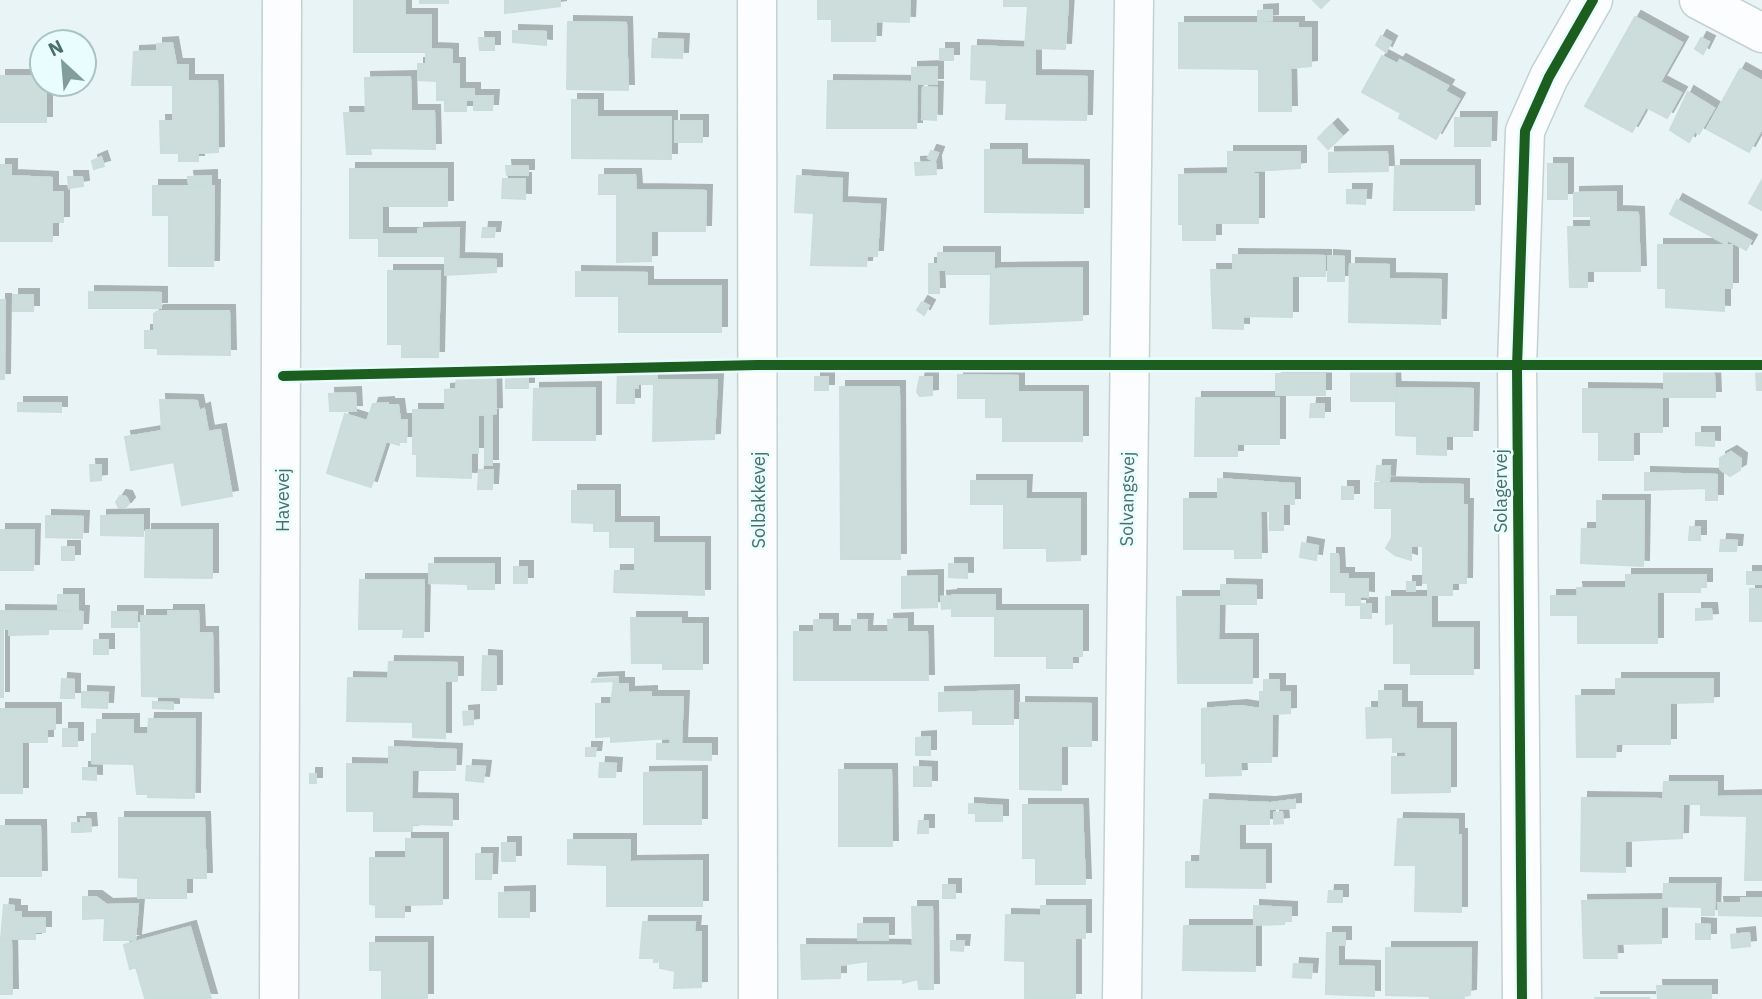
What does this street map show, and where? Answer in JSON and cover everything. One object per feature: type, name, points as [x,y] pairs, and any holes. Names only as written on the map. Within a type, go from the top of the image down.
[{"type":"street","name":"Havevej","points":[[279,999],[282,0]]},
{"type":"street","name":"Solbakkevej","points":[[757,0],[758,999]]},
{"type":"street","name":"Solvangsvej","points":[[1122,999],[1134,0]]},
{"type":"street","name":"Solagervej","points":[[1522,999],[1517,367],[1525,131],[1549,77],[1593,0]]},
{"type":"street","points":[[1699,0],[1762,33]]},
{"type":"building","points":[[354,0],[405,0],[405,15],[431,15],[431,49],[452,50],[452,64],[459,64],[459,89],[474,89],[474,96],[493,96],[492,110],[474,110],[474,100],[466,100],[466,111],[445,111],[445,100],[437,100],[437,81],[418,80],[418,64],[426,64],[426,52],[354,52]]},
{"type":"building","points":[[420,0],[448,0],[448,3],[420,3]]},
{"type":"building","points":[[505,0],[560,0],[560,6],[505,13]]},
{"type":"building","points":[[818,0],[910,0],[909,22],[876,21],[875,41],[832,41],[832,19],[818,19]]},
{"type":"building","points":[[1004,0],[1068,0],[1065,49],[1035,48],[1035,76],[1087,77],[1086,120],[1006,119],[1007,103],[986,103],[987,80],[971,79],[972,46],[1025,48],[1028,6],[1004,6]]},
{"type":"building","points":[[1313,0],[1327,0],[1328,1],[1321,8]]},
{"type":"building","points":[[1272,10],[1272,20],[1258,21],[1258,11]]},
{"type":"building","points":[[1635,17],[1682,43],[1660,82],[1681,93],[1667,118],[1646,107],[1632,132],[1585,106]]},
{"type":"building","points":[[568,22],[626,23],[628,90],[567,89]]},
{"type":"building","points":[[1179,23],[1298,23],[1298,28],[1311,28],[1311,66],[1290,68],[1291,111],[1259,111],[1259,69],[1179,68]]},
{"type":"building","points":[[513,31],[546,32],[546,45],[513,42]]},
{"type":"building","points":[[1381,36],[1391,42],[1386,52],[1376,45]]},
{"type":"building","points":[[479,38],[494,38],[494,50],[480,50]]},
{"type":"building","points":[[1701,38],[1709,42],[1703,54],[1695,49]]},
{"type":"building","points":[[653,39],[683,40],[682,58],[652,57]]},
{"type":"building","points":[[172,43],[176,65],[188,65],[188,81],[217,81],[218,152],[198,153],[198,161],[179,161],[179,153],[161,153],[160,121],[173,121],[173,85],[132,85],[134,52],[157,51],[157,44]]},
{"type":"building","points":[[940,49],[953,49],[953,60],[940,60]]},
{"type":"building","points":[[1382,56],[1397,64],[1400,60],[1448,86],[1445,91],[1459,99],[1436,139],[1399,118],[1401,113],[1362,92]]},
{"type":"building","points":[[937,67],[937,84],[917,84],[916,128],[827,128],[828,81],[912,82],[912,68]]},
{"type":"building","points":[[1740,69],[1762,81],[1762,128],[1749,152],[1707,129]]},
{"type":"building","points":[[0,76],[28,76],[28,98],[46,98],[46,122],[0,122]]},
{"type":"building","points":[[410,77],[411,111],[434,111],[435,149],[370,148],[371,154],[347,154],[344,113],[366,113],[365,78]]},
{"type":"building","points":[[923,87],[937,88],[936,120],[922,119]]},
{"type":"building","points":[[1688,92],[1714,108],[1699,134],[1695,131],[1689,142],[1670,130]]},
{"type":"building","points":[[572,100],[597,100],[597,117],[671,117],[671,159],[572,158]]},
{"type":"building","points":[[1455,118],[1491,118],[1490,146],[1455,146]]},
{"type":"building","points":[[675,121],[702,121],[702,142],[675,142]]},
{"type":"building","points":[[1332,125],[1342,136],[1328,149],[1318,138]]},
{"type":"building","points":[[985,150],[1021,150],[1021,165],[1083,166],[1083,213],[985,212]]},
{"type":"building","points":[[931,151],[938,153],[935,161],[928,158]]},
{"type":"building","points":[[1228,152],[1300,152],[1300,168],[1254,171],[1254,174],[1258,174],[1258,223],[1215,223],[1215,240],[1183,240],[1183,224],[1179,224],[1179,175],[1228,174]]},
{"type":"building","points":[[1387,152],[1388,171],[1329,172],[1329,153]]},
{"type":"building","points":[[101,157],[104,166],[94,169],[92,161]]},
{"type":"building","points":[[935,162],[936,174],[916,175],[915,163]]},
{"type":"building","points":[[1548,164],[1567,164],[1567,199],[1548,199]]},
{"type":"building","points":[[0,165],[11,165],[11,176],[52,178],[52,192],[63,192],[63,222],[52,222],[52,241],[0,241]]},
{"type":"building","points":[[506,166],[528,166],[528,175],[507,175]]},
{"type":"building","points":[[1395,166],[1474,166],[1474,210],[1394,210]]},
{"type":"building","points":[[350,169],[447,169],[447,206],[382,206],[382,234],[418,234],[418,229],[459,228],[458,259],[496,260],[496,272],[445,275],[445,256],[379,256],[379,238],[350,238]]},
{"type":"building","points":[[599,175],[635,175],[636,190],[706,191],[705,231],[651,231],[651,261],[617,262],[617,194],[599,194]]},
{"type":"building","points":[[211,176],[211,184],[189,184],[188,177]]},
{"type":"building","points":[[797,176],[842,179],[841,203],[880,205],[877,256],[867,256],[866,266],[811,265],[814,213],[795,212]]},
{"type":"building","points":[[68,177],[82,177],[83,186],[69,188]]},
{"type":"building","points":[[503,179],[525,179],[525,199],[502,198]]},
{"type":"building","points":[[1762,180],[1762,210],[1749,203]]},
{"type":"building","points":[[153,186],[214,186],[213,266],[169,266],[169,215],[153,215]]},
{"type":"building","points":[[1347,190],[1366,190],[1365,204],[1347,203]]},
{"type":"building","points":[[1616,192],[1616,212],[1638,213],[1640,271],[1587,271],[1587,287],[1570,287],[1568,227],[1591,227],[1591,216],[1574,216],[1574,193]]},
{"type":"building","points":[[1677,200],[1751,241],[1746,250],[1728,240],[1726,244],[1670,214]]},
{"type":"building","points":[[483,228],[495,228],[494,237],[482,237]]},
{"type":"building","points":[[1658,245],[1732,245],[1732,288],[1724,288],[1724,311],[1666,307],[1666,288],[1658,288]]},
{"type":"building","points":[[938,253],[994,253],[994,269],[1082,268],[1082,320],[990,324],[991,274],[946,274],[946,270],[938,270],[939,293],[929,293],[929,264],[938,264]]},
{"type":"building","points":[[1233,255],[1325,256],[1325,276],[1292,276],[1292,317],[1243,316],[1243,329],[1213,328],[1211,270],[1233,270]]},
{"type":"building","points":[[1328,256],[1344,257],[1344,281],[1328,281]]},
{"type":"building","points":[[1350,264],[1389,265],[1389,279],[1441,280],[1440,324],[1349,322]]},
{"type":"building","points":[[388,271],[440,271],[438,357],[402,357],[402,344],[388,344]]},
{"type":"building","points":[[576,272],[647,273],[647,286],[721,286],[721,332],[619,332],[619,296],[576,296]]},
{"type":"building","points":[[89,292],[161,293],[161,308],[89,308]]},
{"type":"building","points":[[13,295],[33,295],[33,311],[13,311]]},
{"type":"building","points":[[0,300],[5,300],[4,379],[0,379]]},
{"type":"building","points":[[922,302],[929,306],[924,315],[917,310]]},
{"type":"building","points":[[158,311],[229,311],[230,355],[158,354],[158,348],[145,348],[145,331],[154,331],[154,314]]},
{"type":"building","points":[[618,369],[657,369],[657,380],[717,380],[714,439],[653,441],[654,384],[638,384],[638,388],[634,388],[634,403],[617,403]]},
{"type":"building","points":[[1394,370],[1395,401],[1351,401],[1351,372]]},
{"type":"building","points":[[1756,371],[1762,371],[1762,390],[1757,390]]},
{"type":"building","points":[[506,372],[528,372],[528,388],[506,388]]},
{"type":"building","points":[[1664,372],[1714,374],[1715,397],[1664,397]]},
{"type":"building","points":[[457,373],[495,373],[496,413],[478,415],[478,453],[471,453],[471,478],[417,476],[417,454],[413,454],[413,410],[445,410],[445,390],[456,389]]},
{"type":"building","points":[[1276,374],[1325,374],[1325,395],[1276,395]]},
{"type":"building","points":[[958,375],[1018,376],[1018,392],[1082,392],[1082,441],[1003,441],[1003,417],[986,417],[986,398],[958,398]]},
{"type":"building","points":[[815,377],[828,377],[828,390],[815,390]]},
{"type":"building","points":[[920,377],[932,377],[932,395],[920,396],[917,392]]},
{"type":"building","points":[[840,387],[899,387],[900,559],[841,559]]},
{"type":"building","points":[[595,388],[595,440],[533,440],[534,389]]},
{"type":"building","points":[[1396,388],[1473,389],[1472,436],[1446,436],[1446,455],[1417,454],[1417,436],[1396,435]]},
{"type":"building","points":[[1583,389],[1662,390],[1662,432],[1633,432],[1633,460],[1599,460],[1599,432],[1583,432]]},
{"type":"building","points":[[355,393],[356,411],[330,411],[329,394]]},
{"type":"building","points":[[1196,398],[1279,398],[1279,444],[1237,444],[1237,456],[1195,456]]},
{"type":"building","points":[[160,400],[197,401],[199,411],[204,409],[208,432],[220,430],[232,496],[182,505],[174,462],[131,470],[125,437],[162,431]]},
{"type":"building","points":[[18,403],[61,403],[61,412],[18,411]]},
{"type":"building","points":[[373,404],[398,405],[400,420],[407,420],[406,442],[399,442],[399,445],[386,441],[371,487],[327,473],[345,414],[367,421]]},
{"type":"building","points":[[1311,404],[1324,404],[1324,417],[1310,417]]},
{"type":"building","points":[[485,416],[492,416],[492,465],[485,465]]},
{"type":"building","points":[[1696,433],[1714,433],[1714,446],[1696,445]]},
{"type":"building","points":[[1731,452],[1741,459],[1740,470],[1730,476],[1720,469],[1720,458]]},
{"type":"building","points":[[90,465],[101,465],[101,480],[91,481]]},
{"type":"building","points":[[1377,466],[1390,466],[1389,481],[1376,480]]},
{"type":"building","points":[[479,470],[493,470],[492,489],[478,489]]},
{"type":"building","points":[[1645,473],[1717,475],[1717,500],[1706,500],[1706,488],[1645,490]]},
{"type":"building","points":[[1218,479],[1294,484],[1294,504],[1283,504],[1283,530],[1270,530],[1270,511],[1260,511],[1261,558],[1235,558],[1235,549],[1184,549],[1184,499],[1218,499]]},
{"type":"building","points":[[971,481],[1026,481],[1025,499],[1080,499],[1080,560],[1047,561],[1047,548],[1004,548],[1004,504],[971,504]]},
{"type":"building","points":[[1375,483],[1463,485],[1463,505],[1467,505],[1466,583],[1452,583],[1452,595],[1428,595],[1428,583],[1423,583],[1423,546],[1411,546],[1411,560],[1395,555],[1386,548],[1392,538],[1392,508],[1375,508]]},
{"type":"building","points":[[1342,487],[1353,487],[1353,499],[1342,499]]},
{"type":"building","points":[[572,491],[614,491],[614,523],[653,523],[653,543],[704,543],[704,595],[614,592],[615,571],[635,571],[635,547],[610,547],[610,531],[594,531],[594,523],[572,522]]},
{"type":"building","points":[[120,496],[126,497],[129,503],[125,508],[119,508],[116,502]]},
{"type":"building","points":[[1597,501],[1644,501],[1643,566],[1581,563],[1582,529],[1597,529]]},
{"type":"building","points":[[143,515],[143,536],[101,535],[101,516]]},
{"type":"building","points":[[46,516],[83,517],[82,538],[46,537]]},
{"type":"building","points":[[1690,527],[1700,527],[1700,540],[1689,540]]},
{"type":"building","points":[[0,530],[34,530],[33,570],[0,570]]},
{"type":"building","points":[[146,530],[212,530],[212,578],[145,577]]},
{"type":"building","points":[[1721,540],[1737,541],[1736,551],[1720,551]]},
{"type":"building","points":[[1302,543],[1318,546],[1316,560],[1300,557]]},
{"type":"building","points":[[62,547],[74,547],[74,560],[62,560]]},
{"type":"building","points":[[1331,554],[1338,554],[1339,574],[1348,574],[1348,579],[1368,579],[1368,597],[1360,596],[1360,605],[1346,605],[1346,592],[1331,592]]},
{"type":"building","points":[[429,564],[494,564],[494,589],[468,589],[468,584],[429,583]]},
{"type":"building","points":[[949,564],[967,564],[967,578],[949,577]]},
{"type":"building","points":[[514,567],[527,567],[527,583],[514,583]]},
{"type":"building","points":[[1747,572],[1762,572],[1762,584],[1747,584]]},
{"type":"building","points":[[1626,575],[1706,575],[1706,587],[1700,587],[1700,592],[1657,592],[1657,643],[1578,643],[1578,615],[1551,615],[1551,596],[1578,596],[1577,588],[1626,588]]},
{"type":"building","points":[[937,576],[937,607],[902,608],[902,577]]},
{"type":"building","points":[[360,580],[424,580],[423,637],[403,637],[404,629],[359,629]]},
{"type":"building","points":[[1407,582],[1415,582],[1415,591],[1407,591]]},
{"type":"building","points":[[1221,585],[1256,586],[1256,604],[1221,604]]},
{"type":"building","points":[[1750,589],[1762,589],[1762,621],[1750,621]]},
{"type":"building","points":[[58,595],[78,595],[78,610],[58,609]]},
{"type":"building","points":[[952,595],[995,595],[995,611],[1082,611],[1082,656],[1072,656],[1072,668],[1047,668],[1047,656],[995,656],[995,616],[952,616]]},
{"type":"building","points":[[951,596],[951,608],[942,609],[941,597]]},
{"type":"building","points":[[1177,597],[1219,597],[1218,640],[1252,640],[1252,683],[1178,683]]},
{"type":"building","points":[[1386,597],[1431,597],[1431,628],[1473,628],[1473,674],[1411,674],[1411,663],[1394,663],[1394,623],[1386,624]]},
{"type":"building","points":[[1361,604],[1371,604],[1371,618],[1361,618]]},
{"type":"building","points":[[1696,609],[1711,609],[1712,619],[1696,620]]},
{"type":"building","points":[[0,611],[83,612],[82,629],[48,629],[48,634],[9,635],[9,629],[3,628],[3,697],[0,697]]},
{"type":"building","points":[[168,611],[198,611],[199,633],[212,633],[213,698],[142,696],[141,616],[168,616]]},
{"type":"building","points":[[112,612],[137,612],[137,627],[112,627]]},
{"type":"building","points":[[631,618],[681,618],[681,624],[702,624],[702,669],[663,669],[663,663],[632,663]]},
{"type":"building","points":[[907,619],[907,632],[927,632],[928,680],[794,680],[794,632],[814,632],[814,620],[832,620],[832,632],[852,632],[852,620],[867,620],[866,632],[889,632],[888,620]]},
{"type":"building","points":[[94,640],[108,640],[108,654],[94,654]]},
{"type":"building","points":[[483,656],[496,657],[496,690],[482,690]]},
{"type":"building","points":[[389,662],[457,663],[457,681],[445,681],[445,738],[413,737],[413,722],[347,721],[348,678],[388,679]]},
{"type":"building","points":[[618,678],[618,684],[628,684],[628,693],[651,692],[651,697],[683,697],[681,744],[711,744],[711,760],[657,759],[657,744],[671,744],[670,738],[611,742],[611,736],[596,737],[596,704],[611,704],[614,681],[592,682],[593,679]]},
{"type":"building","points":[[62,679],[74,680],[74,698],[61,698]]},
{"type":"building","points":[[1616,679],[1713,679],[1713,702],[1670,703],[1670,744],[1616,744],[1615,757],[1577,757],[1576,696],[1616,696]]},
{"type":"building","points":[[1264,680],[1279,680],[1279,690],[1264,690]]},
{"type":"building","points":[[1013,691],[1013,724],[973,724],[973,710],[939,711],[939,693]]},
{"type":"building","points":[[1379,691],[1401,691],[1401,708],[1416,708],[1416,729],[1450,729],[1450,792],[1392,793],[1392,757],[1406,757],[1406,751],[1393,752],[1393,737],[1367,738],[1366,708],[1379,708]]},
{"type":"building","points":[[82,692],[108,693],[107,708],[82,707]]},
{"type":"building","points":[[1260,692],[1290,692],[1290,713],[1272,714],[1271,762],[1240,762],[1241,775],[1206,776],[1206,762],[1202,763],[1202,709],[1241,706],[1260,709]]},
{"type":"building","points":[[153,702],[173,703],[173,709],[153,708]]},
{"type":"building","points":[[1020,703],[1091,704],[1091,746],[1061,746],[1061,790],[1020,789]]},
{"type":"building","points":[[0,709],[55,709],[55,729],[47,729],[47,742],[22,742],[22,793],[0,793]]},
{"type":"building","points":[[473,711],[473,724],[464,725],[463,712]]},
{"type":"building","points":[[149,719],[195,719],[194,798],[148,797],[148,794],[137,794],[134,764],[92,763],[92,734],[97,734],[97,720],[133,720],[133,734],[148,734]]},
{"type":"building","points":[[63,729],[77,729],[77,746],[63,746]]},
{"type":"building","points":[[930,737],[930,755],[916,755],[916,738]]},
{"type":"building","points":[[389,747],[456,750],[455,770],[412,770],[411,799],[452,800],[452,825],[412,824],[412,831],[374,831],[374,811],[347,811],[347,764],[389,765]]},
{"type":"building","points":[[586,748],[596,748],[595,756],[586,756]]},
{"type":"building","points":[[600,763],[616,764],[615,777],[599,777]]},
{"type":"building","points":[[467,766],[485,767],[483,782],[466,780]]},
{"type":"building","points":[[914,767],[931,768],[931,786],[914,786]]},
{"type":"building","points":[[83,768],[96,768],[96,780],[83,779]]},
{"type":"building","points":[[839,770],[891,770],[892,846],[839,846]]},
{"type":"building","points":[[701,772],[701,824],[644,824],[644,773]]},
{"type":"building","points":[[310,774],[316,774],[316,783],[310,783]]},
{"type":"building","points":[[1664,782],[1717,782],[1717,797],[1762,796],[1762,880],[1745,880],[1747,816],[1701,815],[1701,804],[1683,804],[1682,838],[1625,841],[1625,872],[1581,871],[1582,798],[1661,799],[1663,802]]},
{"type":"building","points":[[1204,800],[1270,803],[1295,800],[1295,808],[1269,809],[1269,824],[1239,824],[1239,850],[1265,850],[1265,888],[1186,887],[1186,862],[1200,862]]},
{"type":"building","points":[[969,804],[1002,806],[1002,821],[976,821],[976,813],[969,813]]},
{"type":"building","points":[[1023,805],[1082,805],[1085,884],[1036,884],[1036,858],[1023,858]]},
{"type":"building","points":[[1282,812],[1283,823],[1274,824],[1274,813]]},
{"type":"building","points":[[119,818],[204,818],[206,878],[186,878],[186,898],[138,898],[138,878],[119,877]]},
{"type":"building","points":[[81,819],[90,819],[91,831],[82,832]]},
{"type":"building","points":[[1398,819],[1458,820],[1458,835],[1461,835],[1461,912],[1415,911],[1416,865],[1395,865]]},
{"type":"building","points":[[919,821],[928,821],[928,833],[918,833]]},
{"type":"building","points":[[72,823],[80,823],[80,832],[72,832]]},
{"type":"building","points":[[0,826],[40,826],[41,876],[0,876]]},
{"type":"building","points":[[406,839],[442,839],[442,904],[404,905],[404,917],[376,917],[376,905],[370,904],[370,858],[406,858]]},
{"type":"building","points":[[568,840],[630,840],[630,862],[702,861],[702,906],[607,906],[607,865],[568,864]]},
{"type":"building","points":[[502,843],[515,843],[515,861],[502,861]]},
{"type":"building","points":[[476,854],[492,854],[491,879],[476,879]]},
{"type":"building","points":[[1664,884],[1715,884],[1714,915],[1702,915],[1702,907],[1663,906]]},
{"type":"building","points":[[943,885],[955,885],[955,898],[943,898]]},
{"type":"building","points":[[1329,891],[1342,891],[1342,902],[1328,902]]},
{"type":"building","points":[[529,892],[529,917],[499,917],[499,893]]},
{"type":"building","points":[[83,897],[96,897],[107,905],[138,904],[135,940],[104,940],[105,918],[83,919]]},
{"type":"building","points":[[1741,898],[1762,898],[1762,916],[1719,915],[1718,903],[1741,903]]},
{"type":"building","points":[[1661,900],[1661,943],[1616,944],[1617,958],[1584,958],[1582,901]]},
{"type":"building","points":[[4,905],[14,906],[14,912],[21,912],[21,918],[45,918],[45,932],[35,932],[35,939],[1,939]]},
{"type":"building","points":[[1041,906],[1085,906],[1085,938],[1075,938],[1075,999],[1025,999],[1025,961],[1005,960],[1006,915],[1041,916]]},
{"type":"building","points":[[1254,906],[1291,908],[1291,921],[1285,921],[1284,924],[1254,925]]},
{"type":"building","points":[[912,907],[932,907],[933,989],[919,989],[918,979],[903,983],[903,979],[868,980],[868,961],[840,965],[840,978],[802,979],[801,945],[913,946]]},
{"type":"building","points":[[643,922],[695,922],[694,932],[701,932],[701,987],[674,988],[675,971],[660,968],[660,958],[654,962],[654,958],[640,958]]},
{"type":"building","points":[[858,924],[888,924],[888,940],[858,940]]},
{"type":"building","points":[[1696,924],[1710,925],[1710,939],[1696,939]]},
{"type":"building","points":[[1184,926],[1255,926],[1255,971],[1183,970]]},
{"type":"building","points":[[190,927],[211,999],[145,998],[136,967],[130,969],[124,945]]},
{"type":"building","points":[[1327,933],[1345,933],[1345,945],[1338,945],[1338,966],[1374,967],[1374,996],[1326,994]]},
{"type":"building","points":[[1749,933],[1750,946],[1732,948],[1731,935]]},
{"type":"building","points":[[0,941],[11,941],[12,994],[0,994]]},
{"type":"building","points":[[951,941],[964,941],[963,951],[951,950]]},
{"type":"building","points":[[370,943],[427,943],[427,999],[382,999],[382,970],[370,970]]},
{"type":"building","points":[[1386,948],[1471,948],[1470,995],[1464,996],[1464,999],[1430,999],[1430,996],[1386,995]]},
{"type":"building","points":[[1294,964],[1312,965],[1311,978],[1293,977]]},
{"type":"building","points":[[1657,986],[1711,986],[1711,999],[1658,999]]},
{"type":"building","points":[[1649,998],[1649,999],[1595,999]]},
{"type":"cycle path","points":[[1522,999],[1517,367],[1525,131],[1549,77],[1593,0]]},
{"type":"cycle path","points":[[283,376],[757,365],[1762,365]]}]
